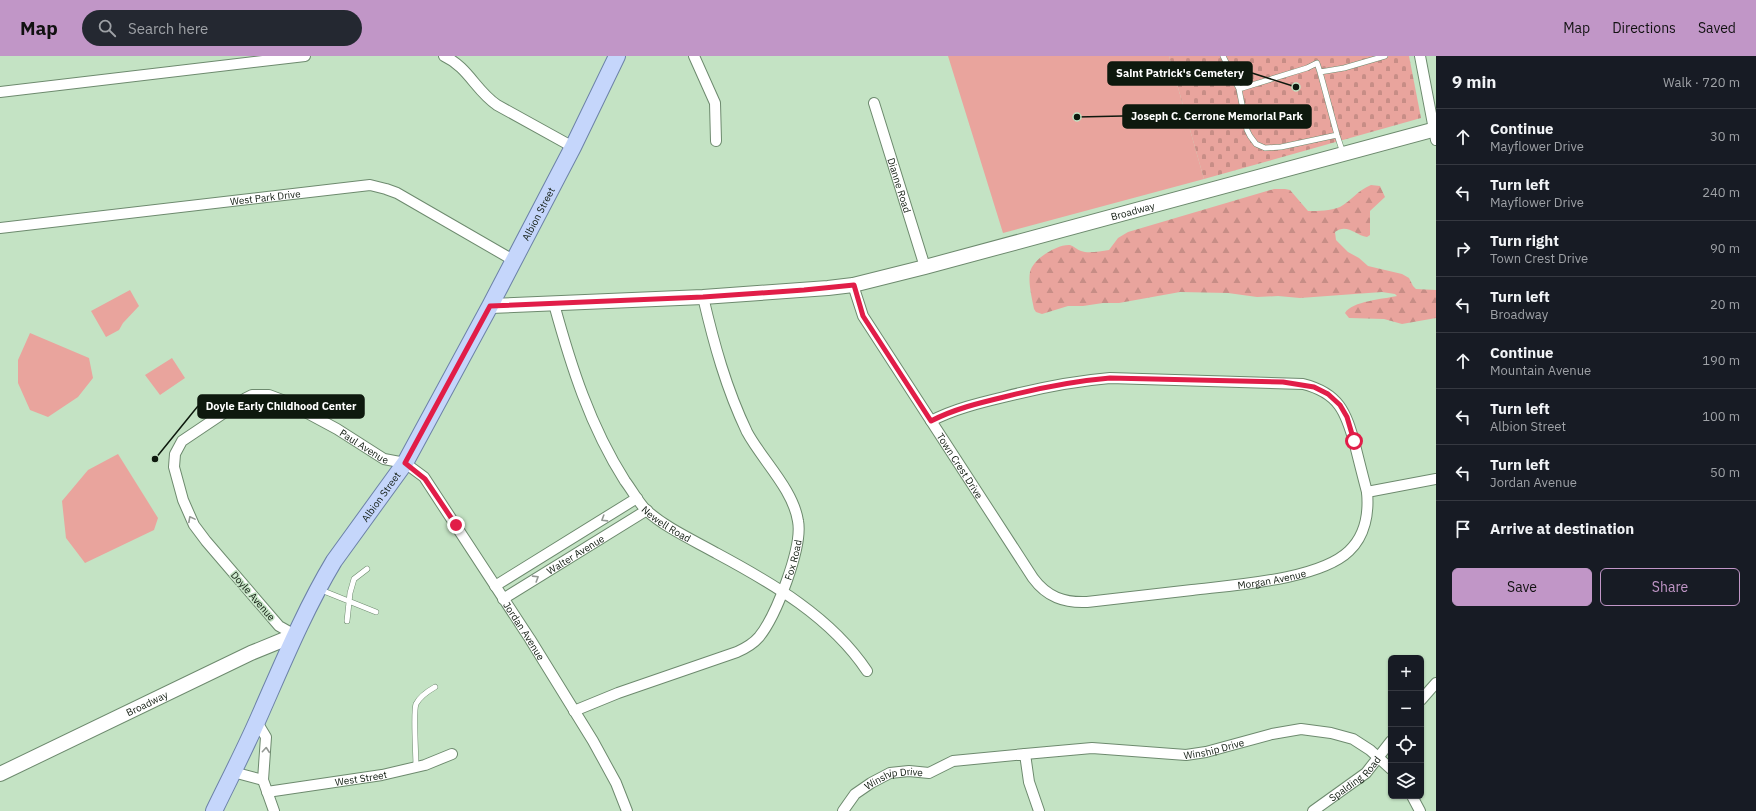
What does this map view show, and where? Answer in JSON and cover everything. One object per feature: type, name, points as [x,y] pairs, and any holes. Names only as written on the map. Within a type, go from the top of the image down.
[{"type":"main road","name":"Albion Street","points":[[214,811],[257,722],[295,635],[318,589],[334,561],[405,463],[490,306],[573,147],[617,56]]},
{"type":"main road","name":"Broadway","points":[[490,306],[703,297],[854,285],[1344,154],[1435,133]]},
{"type":"main road","name":"Broadway","points":[[0,774],[251,652],[295,635]]},
{"type":"street","points":[[0,92],[305,56]]},
{"type":"street","points":[[444,56],[462,68],[488,98],[497,106],[573,147]]},
{"type":"street","points":[[694,56],[713,96],[716,109],[716,141]]},
{"type":"street","points":[[1420,56],[1435,133]]},
{"type":"street","name":"Dianne Road","points":[[874,103],[925,267]]},
{"type":"street","name":"West Park Drive","points":[[0,228],[370,185],[386,189],[397,194],[513,260]]},
{"type":"street","name":"Town Crest Drive","points":[[854,285],[863,316],[1033,578],[1042,589],[1055,598]]},
{"type":"street","name":"Fox Road","points":[[574,711],[618,693],[737,652],[751,645],[765,629],[783,591],[796,555],[799,532],[798,520],[789,498],[753,443],[735,405],[717,354],[703,297]]},
{"type":"street","name":"Newell Road","points":[[554,304],[566,347],[588,410],[606,448],[637,498],[647,510],[678,532],[783,591],[831,629],[854,652],[868,671]]},
{"type":"street","name":"Morgan Avenue","points":[[931,421],[955,410],[996,399],[1042,388],[1092,379],[1110,378],[1303,384],[1314,387],[1328,394],[1344,410],[1350,424],[1367,492],[1366,519],[1362,533],[1355,545],[1349,552],[1336,561],[1312,570],[1266,581],[1095,601],[1077,602],[1055,598]]},
{"type":"street","name":"Paul Avenue","points":[[214,551],[194,525],[183,500],[175,473],[175,454],[178,446],[189,435],[252,395],[269,395],[282,399],[337,429],[384,459],[405,463]]},
{"type":"street","name":"Jordan Avenue","points":[[405,463],[428,482],[495,586],[606,763],[626,811]]},
{"type":"street","points":[[1367,492],[1436,479]]},
{"type":"street","name":"Walter Avenue","points":[[495,586],[637,498]]},
{"type":"street","name":"Walter Avenue","points":[[503,599],[647,510]]},
{"type":"street","name":"Doyle Avenue","points":[[214,551],[279,626],[295,635]]},
{"type":"street","points":[[1424,697],[1436,683]]},
{"type":"street","points":[[257,722],[266,740],[263,780],[274,811]]},
{"type":"street","name":"Winship Drive","points":[[843,811],[855,794],[863,788],[890,774],[909,770],[928,773],[953,761],[1092,748],[1186,755],[1211,751],[1272,734],[1301,729],[1331,733],[1353,739],[1379,757],[1388,766]]},
{"type":"street","name":"Spalding Road","points":[[1313,811],[1363,776],[1388,744]]},
{"type":"street","name":"West Street","points":[[267,792],[382,775],[416,767],[452,754]]},
{"type":"street","points":[[1025,754],[1029,782],[1040,811]]},
{"type":"street","points":[[233,772],[263,780]]},
{"type":"street","points":[[1414,799],[1420,811]]},
{"type":"lane","points":[[1223,56],[1239,89],[1250,136],[1260,147],[1281,147],[1337,135]]},
{"type":"lane","points":[[1316,56],[1337,135],[1344,154]]},
{"type":"lane","points":[[1320,72],[1344,68],[1385,56]]},
{"type":"lane","points":[[1239,89],[1307,68],[1317,63]]},
{"type":"lane","points":[[347,621],[350,592],[354,579],[367,569]]},
{"type":"lane","points":[[318,589],[376,612]]},
{"type":"lane","points":[[416,767],[416,704],[424,694],[435,687]]},
{"type":"green space","points":[[948,56],[1169,56],[1204,179],[1003,233]]},
{"type":"green space","points":[[1169,56],[1409,56],[1421,118],[1204,179]]},
{"type":"green space","points":[[1371,185],[1380,186],[1385,197],[1370,211],[1370,235],[1367,237],[1351,230],[1343,229],[1335,232],[1336,240],[1348,252],[1359,258],[1368,266],[1402,274],[1409,278],[1416,289],[1436,290],[1436,318],[1402,324],[1384,319],[1349,318],[1345,313],[1349,309],[1361,303],[1397,296],[1395,294],[1382,292],[1300,298],[1278,296],[1257,297],[1228,293],[1180,292],[1119,303],[1068,306],[1042,314],[1036,312],[1034,309],[1030,286],[1030,272],[1032,267],[1046,253],[1059,247],[1070,245],[1084,252],[1109,250],[1118,238],[1128,232],[1274,189],[1290,190],[1308,211],[1332,209],[1344,205],[1362,190]]},
{"type":"green space","points":[[130,290],[139,306],[123,323],[119,330],[106,337],[91,311]]},
{"type":"green space","points":[[30,333],[89,358],[93,378],[78,397],[48,417],[30,410],[18,383],[18,360]]},
{"type":"green space","points":[[172,358],[185,378],[160,395],[145,375]]},
{"type":"green space","points":[[118,454],[158,518],[154,530],[85,563],[66,538],[62,501],[88,470]]},
{"type":"place","name":"Saint Patrick's Cemetery","points":[[1296,87]]},
{"type":"place","name":"Joseph C. Cerrone Memorial Park","points":[[1077,117]]},
{"type":"place","name":"Doyle Early Childhood Center","points":[[155,459]]},
{"type":"route","points":[[456,525],[428,482],[405,463],[490,306],[703,297],[854,285],[860,310],[863,316],[931,421],[955,410],[996,399],[1042,388],[1092,379],[1110,378],[1283,382],[1303,384],[1314,387],[1332,397],[1344,410],[1350,424],[1354,441]]}]
